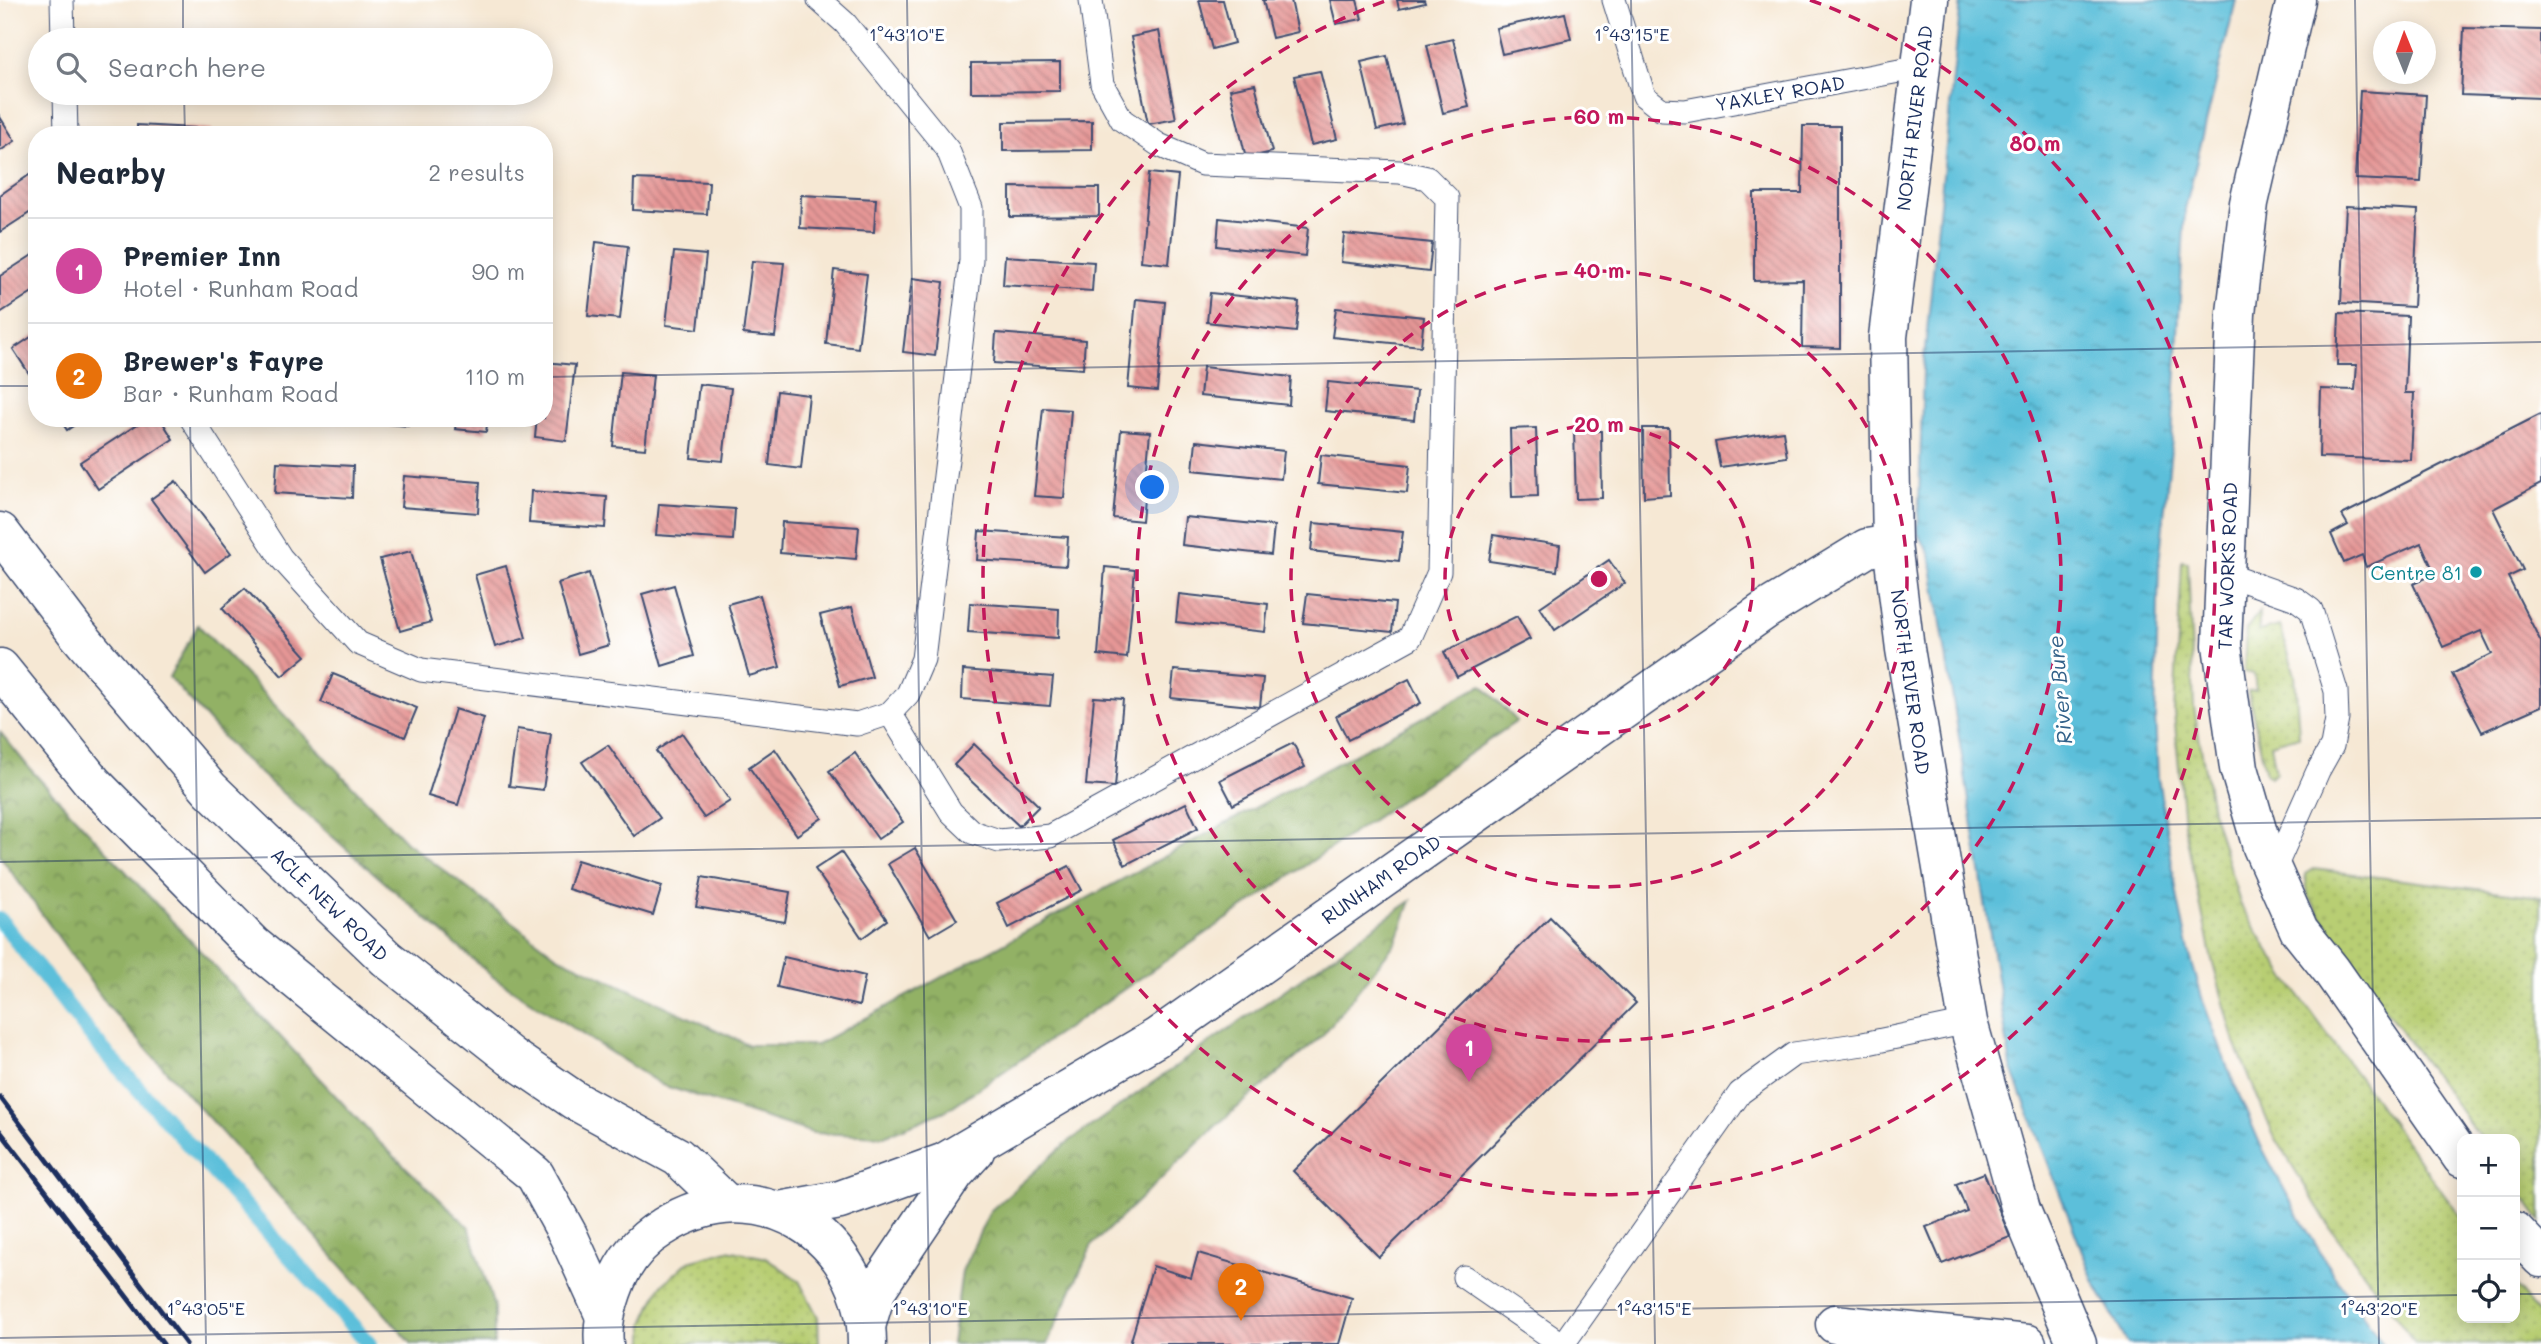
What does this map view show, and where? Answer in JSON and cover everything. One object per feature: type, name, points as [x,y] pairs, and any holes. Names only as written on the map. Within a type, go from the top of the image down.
[{"type":"main road","name":"NORTH RIVER ROAD","points":[[1929,0],[1888,337],[1892,544],[1905,649],[1968,1022],[2021,1210],[2077,1344]]},
{"type":"main road","name":"TAR WORKS ROAD","points":[[2296,0],[2249,203],[2236,313],[2222,645],[2239,768],[2262,847],[2299,930],[2331,970],[2457,1151]]},
{"type":"main road","name":"ACLE NEW ROAD","points":[[0,533],[76,632],[210,789],[386,958],[511,1057],[575,1100],[678,1157],[726,1203]]},
{"type":"main road","name":"RUNHAM ROAD","points":[[779,1211],[840,1200],[945,1162],[1156,1038],[1767,610],[1867,548],[1892,544]]},
{"type":"main road","points":[[0,668],[93,783],[253,945],[535,1175],[568,1235],[603,1336]]},
{"type":"main road","name":"RUNHAM ROAD","points":[[867,1334],[877,1289],[955,1173],[989,1137]]},
{"type":"main road","points":[[603,1336],[619,1272],[646,1237],[683,1214],[726,1203],[779,1211],[810,1227],[835,1250],[857,1284],[867,1334]]},
{"type":"main road","points":[[2520,1236],[2541,1258]]},
{"type":"main road","points":[[1835,1324],[2027,1344]]},
{"type":"lane","points":[[62,0],[63,28]]},
{"type":"lane","points":[[197,427],[281,558],[358,643],[421,670],[857,724],[890,713],[908,694],[923,659],[971,260],[971,208],[948,150],[845,23],[819,0]]},
{"type":"lane","points":[[890,713],[951,812],[972,832],[999,841],[1050,836],[1410,638],[1439,572],[1447,198],[1427,178],[1400,172],[1202,164],[1159,145],[1122,120],[1102,84],[1091,0]]},
{"type":"lane","name":"YAXLEY ROAD","points":[[1614,0],[1644,96],[1662,110],[1685,111],[1921,67]]},
{"type":"lane","points":[[65,105],[66,126]]},
{"type":"lane","points":[[2225,574],[2296,599],[2311,610],[2336,691],[2337,719],[2332,746],[2273,872]]},
{"type":"lane","points":[[1464,1277],[1562,1344],[1740,1093],[1794,1054],[1863,1044],[1968,1022]]},
{"type":"green space","points":[[2182,561],[2188,562],[2194,708],[2212,810],[2241,906],[2285,976],[2457,1212],[2457,1323],[2520,1323],[2520,1291],[2541,1317],[2541,1344],[2416,1344],[2329,1226],[2272,1132],[2235,1043],[2211,956],[2184,824],[2174,712]]},
{"type":"green space","points":[[2259,612],[2259,631],[2280,626],[2295,675],[2299,736],[2271,744],[2276,773],[2270,777],[2266,774],[2248,691],[2256,690],[2254,674],[2244,672],[2246,629]]},
{"type":"green space","points":[[198,625],[406,842],[557,956],[749,1045],[816,1045],[1482,685],[1517,721],[947,1110],[884,1136],[813,1133],[662,1085],[493,977],[239,755],[169,677]]},
{"type":"green space","points":[[0,732],[30,769],[377,1140],[469,1227],[494,1307],[494,1344],[412,1344],[108,1006],[0,856]]},
{"type":"green space","points":[[2313,869],[2541,897],[2541,1221],[2520,1193],[2520,1134],[2477,1134],[2365,982],[2308,896],[2305,874]]},
{"type":"green space","points":[[1411,901],[1396,942],[1322,1036],[1218,1124],[1092,1245],[1047,1344],[952,1344],[962,1271],[990,1211],[1064,1145]]},
{"type":"green space","points":[[728,1250],[767,1258],[799,1281],[818,1317],[819,1344],[644,1344],[644,1323],[660,1287],[689,1261]]},
{"type":"water","name":"River Bure","points":[[1961,0],[2236,0],[2185,209],[2172,439],[2159,564],[2155,717],[2158,778],[2189,952],[2203,1001],[2230,1074],[2261,1146],[2298,1215],[2334,1275],[2383,1344],[2128,1344],[2094,1282],[2011,1067],[1930,554],[1918,533],[1923,369]]},
{"type":"building","points":[[1199,0],[1223,0],[1234,43],[1212,49]]},
{"type":"building","points":[[1263,0],[1291,0],[1298,32],[1272,38]]},
{"type":"building","points":[[1330,0],[1357,0],[1362,19],[1336,24]]},
{"type":"building","points":[[1397,0],[1424,0],[1425,3],[1399,9]]},
{"type":"building","points":[[1565,13],[1571,39],[1502,54],[1496,28]]},
{"type":"building","points":[[2464,28],[2541,30],[2541,98],[2461,95]]},
{"type":"building","points":[[1159,31],[1176,119],[1148,124],[1131,37]]},
{"type":"building","points":[[1453,39],[1469,107],[1443,113],[1427,45]]},
{"type":"building","points":[[1387,56],[1403,124],[1377,130],[1361,62]]},
{"type":"building","points":[[1060,62],[1060,91],[971,92],[971,63]]},
{"type":"building","points":[[1320,71],[1337,139],[1311,145],[1294,76]]},
{"type":"building","points":[[1255,84],[1272,152],[1246,158],[1230,89]]},
{"type":"building","points":[[2360,91],[2426,95],[2421,182],[2355,179]]},
{"type":"building","points":[[0,117],[15,141],[0,151]]},
{"type":"building","points":[[1092,121],[1092,150],[1003,151],[1003,122]]},
{"type":"building","points":[[1803,126],[1840,126],[1840,348],[1802,347],[1803,280],[1754,281],[1754,193],[1802,193]]},
{"type":"building","points":[[1149,173],[1178,176],[1169,264],[1141,261]]},
{"type":"building","points":[[28,176],[28,214],[0,232],[0,195]]},
{"type":"building","points":[[634,179],[709,182],[707,214],[633,210]]},
{"type":"building","points":[[1010,187],[1099,188],[1099,216],[1010,217]]},
{"type":"building","points":[[801,195],[876,199],[874,232],[800,228]]},
{"type":"building","points":[[2346,206],[2418,210],[2413,307],[2341,303]]},
{"type":"building","points":[[1219,218],[1308,228],[1305,256],[1217,246]]},
{"type":"building","points":[[1344,234],[1432,243],[1429,272],[1341,262]]},
{"type":"building","points":[[596,242],[628,246],[620,319],[588,316]]},
{"type":"building","points":[[674,252],[706,255],[698,329],[666,325]]},
{"type":"building","points":[[1005,256],[1094,262],[1092,291],[1003,285]]},
{"type":"building","points":[[28,258],[28,295],[0,313],[0,276]]},
{"type":"building","points":[[752,261],[784,263],[775,337],[743,334]]},
{"type":"building","points":[[834,270],[867,274],[858,348],[826,344]]},
{"type":"building","points":[[912,278],[944,282],[935,356],[903,352]]},
{"type":"building","points":[[1210,293],[1299,302],[1296,332],[1207,322]]},
{"type":"building","points":[[1136,299],[1165,302],[1157,391],[1128,388]]},
{"type":"building","points":[[1336,308],[1424,317],[1421,346],[1332,337]]},
{"type":"building","points":[[2339,313],[2408,316],[2405,393],[2414,393],[2411,460],[2319,457],[2321,389],[2355,390],[2357,365],[2337,365]]},
{"type":"building","points":[[996,333],[1085,340],[1083,369],[994,363]]},
{"type":"building","points":[[28,339],[28,372],[13,349]]},
{"type":"building","points":[[553,363],[575,365],[566,441],[535,437],[536,427],[553,427]]},
{"type":"building","points":[[1203,367],[1291,377],[1289,405],[1200,396]]},
{"type":"building","points":[[621,372],[653,375],[645,449],[613,446]]},
{"type":"building","points":[[1328,382],[1417,391],[1414,420],[1325,411]]},
{"type":"building","points":[[699,384],[731,388],[723,461],[691,458]]},
{"type":"building","points":[[777,391],[809,395],[801,469],[769,465]]},
{"type":"building","points":[[1043,408],[1071,410],[1064,498],[1034,496]]},
{"type":"building","name":"Centre 81","points":[[2541,414],[2541,484],[2493,509],[2523,570],[2508,577],[2541,642],[2541,706],[2482,732],[2452,674],[2492,654],[2481,631],[2443,647],[2413,584],[2435,574],[2421,543],[2366,567],[2362,555],[2344,563],[2331,534],[2348,525],[2342,515]]},
{"type":"building","points":[[133,427],[166,427],[173,439],[98,489],[80,462]]},
{"type":"building","points":[[455,427],[487,427],[486,432]]},
{"type":"building","points":[[1536,428],[1538,496],[1512,497],[1510,429]]},
{"type":"building","points":[[1643,428],[1669,428],[1670,495],[1644,497]]},
{"type":"building","points":[[1121,430],[1150,432],[1142,521],[1113,518]]},
{"type":"building","points":[[1574,431],[1601,431],[1602,498],[1576,499]]},
{"type":"building","points":[[1783,431],[1787,457],[1720,467],[1715,442]]},
{"type":"building","points":[[1196,441],[1284,451],[1281,479],[1193,470]]},
{"type":"building","points":[[1321,455],[1410,465],[1407,493],[1318,484]]},
{"type":"building","points":[[277,462],[353,466],[352,498],[275,493]]},
{"type":"building","points":[[404,476],[480,482],[478,513],[401,507]]},
{"type":"building","points":[[176,481],[231,553],[205,572],[151,499]]},
{"type":"building","points":[[531,491],[607,497],[605,528],[529,523]]},
{"type":"building","points":[[659,504],[735,509],[733,540],[656,535]]},
{"type":"building","points":[[1185,517],[1274,526],[1271,555],[1182,545]]},
{"type":"building","points":[[782,522],[859,527],[856,559],[780,553]]},
{"type":"building","points":[[1314,523],[1403,532],[1399,561],[1311,551]]},
{"type":"building","points":[[979,531],[1068,537],[1066,566],[977,560]]},
{"type":"building","points":[[1493,535],[1560,545],[1557,571],[1489,561]]},
{"type":"building","points":[[411,551],[431,622],[400,631],[380,559]]},
{"type":"building","points":[[1609,560],[1625,583],[1555,630],[1540,607]]},
{"type":"building","points":[[506,566],[526,638],[495,647],[475,575]]},
{"type":"building","points":[[1105,567],[1135,570],[1127,658],[1098,655]]},
{"type":"building","points":[[589,573],[609,645],[578,654],[558,583]]},
{"type":"building","points":[[674,585],[694,656],[662,666],[642,594]]},
{"type":"building","points":[[245,588],[306,656],[282,676],[222,608]]},
{"type":"building","points":[[1179,594],[1268,604],[1265,632],[1176,622]]},
{"type":"building","points":[[1307,594],[1395,603],[1392,632],[1303,623]]},
{"type":"building","points":[[760,595],[780,667],[749,676],[728,604]]},
{"type":"building","points":[[970,603],[1059,609],[1058,638],[968,632]]},
{"type":"building","points":[[852,607],[872,677],[840,686],[820,615]]},
{"type":"building","points":[[1517,616],[1530,639],[1457,677],[1444,652]]},
{"type":"building","points":[[963,670],[1053,677],[1050,706],[962,699]]},
{"type":"building","points":[[1174,670],[1263,678],[1260,707],[1171,698]]},
{"type":"building","points":[[333,674],[417,708],[405,737],[321,702]]},
{"type":"building","points":[[1409,679],[1421,703],[1348,740],[1336,716]]},
{"type":"building","points":[[1094,697],[1123,699],[1115,787],[1086,785]]},
{"type":"building","points":[[455,709],[484,718],[458,805],[428,796]]},
{"type":"building","points":[[517,729],[551,734],[543,790],[509,786]]},
{"type":"building","points":[[682,733],[730,801],[704,818],[656,751]]},
{"type":"building","points":[[1293,743],[1305,767],[1233,805],[1220,780]]},
{"type":"building","points":[[974,744],[1039,806],[1019,826],[954,765]]},
{"type":"building","points":[[608,745],[660,818],[634,836],[582,762]]},
{"type":"building","points":[[775,749],[822,818],[797,835],[749,767]]},
{"type":"building","points":[[855,753],[903,822],[878,839],[829,771]]},
{"type":"building","points":[[1186,803],[1198,828],[1125,865],[1113,840]]},
{"type":"building","points":[[915,848],[957,920],[930,936],[888,864]]},
{"type":"building","points":[[841,852],[887,920],[862,938],[815,869]]},
{"type":"building","points":[[577,860],[662,886],[653,915],[568,889]]},
{"type":"building","points":[[1069,866],[1082,890],[1009,928],[997,903]]},
{"type":"building","points":[[702,877],[790,892],[785,922],[696,907]]},
{"type":"building","points":[[1550,917],[1636,1003],[1379,1257],[1293,1171]]},
{"type":"building","points":[[784,957],[865,976],[859,1006],[777,987]]},
{"type":"building","points":[[1984,1173],[2010,1237],[1942,1264],[1926,1227],[1967,1211],[1956,1184]]},
{"type":"building","points":[[1198,1253],[1352,1298],[1339,1344],[1130,1344],[1153,1266],[1191,1278]]},
{"type":"waterway","points":[[0,920],[97,1043],[369,1344]]},
{"type":"railway","points":[[0,1097],[186,1344]]},
{"type":"railway","points":[[0,1131],[163,1344]]},
{"type":"place","name":"Centre 81","points":[[2476,572]]},
{"type":"place","name":"Premier Inn","points":[[1469,1082]]},
{"type":"place","name":"Brewer's Fayre","points":[[1241,1321]]}]
